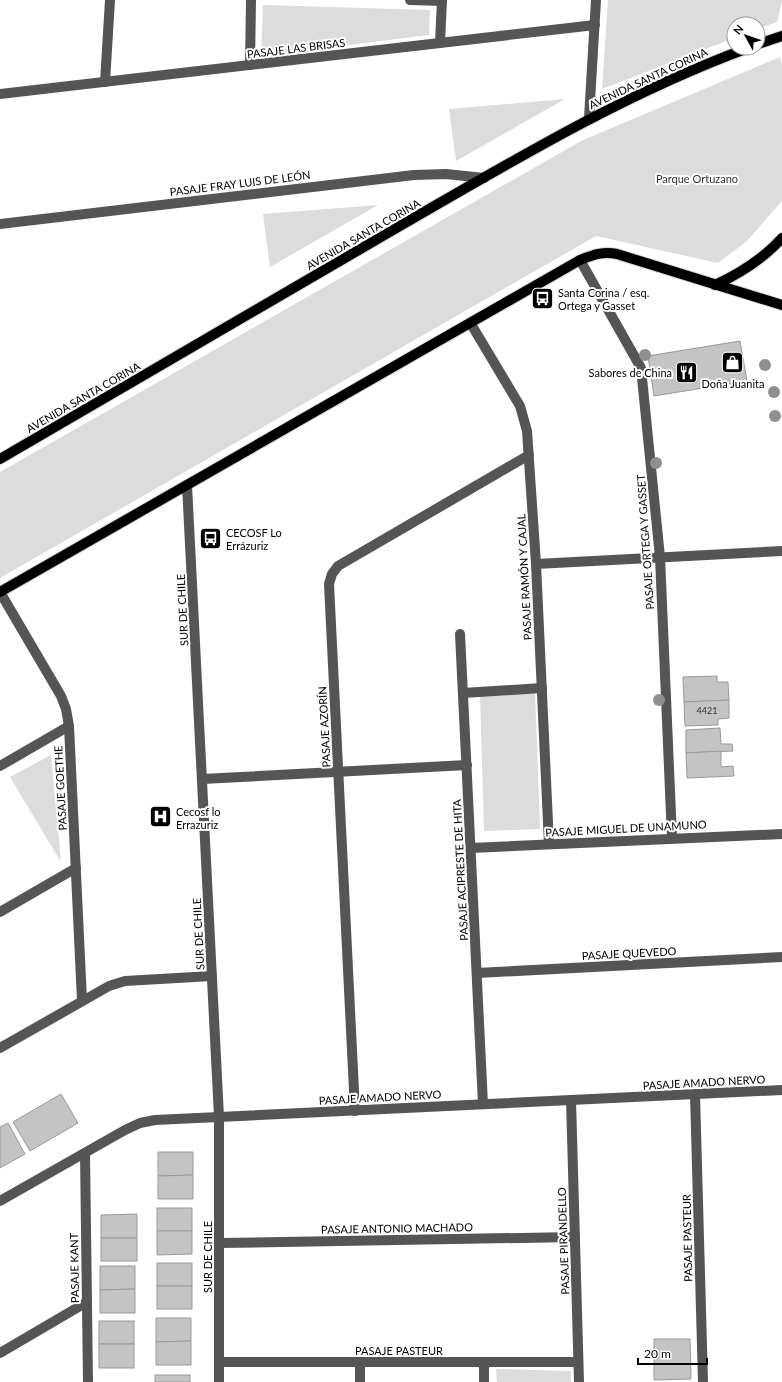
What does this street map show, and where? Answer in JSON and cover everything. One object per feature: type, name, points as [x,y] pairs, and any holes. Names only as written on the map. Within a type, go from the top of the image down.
[{"type":"main road","points":[[766,41],[782,36]]},
{"type":"main road","name":"AVENIDA SANTA CORINA","points":[[0,459],[590,118],[657,85],[706,63],[726,56]]},
{"type":"main road","points":[[715,285],[736,275],[751,265],[774,247],[782,238]]},
{"type":"main road","points":[[0,592],[471,324],[580,260],[597,253],[608,252],[782,305]]},
{"type":"street","points":[[105,82],[110,0]]},
{"type":"street","points":[[250,65],[251,0]]},
{"type":"street","points":[[410,0],[442,0],[440,43]]},
{"type":"street","points":[[590,118],[596,0]]},
{"type":"street","name":"PASAJE LAS BRISAS","points":[[0,94],[595,25]]},
{"type":"street","name":"PASAJE FRAY LUIS DE LEÓN","points":[[0,224],[414,175],[446,174],[484,178]]},
{"type":"street","name":"PASAJE ORTEGA Y GASSET","points":[[580,260],[642,368],[660,558],[672,838]]},
{"type":"street","name":"PASAJE RAMÓN Y CAJAL","points":[[471,324],[520,406],[527,431],[536,564],[549,844]]},
{"type":"street","name":"PASAJE AZORÍN","points":[[355,1110],[329,584],[332,574],[338,566],[528,455]]},
{"type":"street","name":"SUR DE CHILE","points":[[188,485],[219,1117],[219,1382]]},
{"type":"street","points":[[536,564],[782,551]]},
{"type":"street","name":"PASAJE GOETHE","points":[[0,592],[61,696],[66,709],[69,726],[82,1000]]},
{"type":"street","name":"PASAJE ACIPRESTE DE HITA","points":[[460,634],[483,1104]]},
{"type":"street","points":[[463,693],[542,688]]},
{"type":"street","points":[[0,766],[69,726]]},
{"type":"street","points":[[202,778],[467,765]]},
{"type":"street","name":"PASAJE MIGUEL DE UNAMUNO","points":[[471,848],[782,834]]},
{"type":"street","points":[[0,912],[76,868]]},
{"type":"street","name":"PASAJE QUEVEDO","points":[[477,973],[782,958]]},
{"type":"street","points":[[0,1048],[109,986],[126,981],[212,976]]},
{"type":"street","name":"PASAJE AMADO NERVO","points":[[0,1201],[125,1130],[140,1123],[154,1120],[782,1090]]},
{"type":"street","name":"PASAJE PASTEUR","points":[[695,1094],[703,1382]]},
{"type":"street","name":"PASAJE PIRANDELLO","points":[[571,1100],[579,1382]]},
{"type":"street","name":"PASAJE KANT","points":[[85,1153],[88,1382]]},
{"type":"street","name":"PASAJE ANTONIO MACHADO","points":[[220,1243],[575,1237]]},
{"type":"street","points":[[0,1353],[87,1302]]},
{"type":"street","name":"PASAJE PASTEUR","points":[[220,1362],[578,1362]]},
{"type":"street","points":[[360,1362],[360,1382]]},
{"type":"street","points":[[484,1362],[484,1382]]},
{"type":"green space","points":[[608,0],[782,0],[777,22],[766,26],[766,16],[726,16],[726,41],[602,89]]},
{"type":"green space","points":[[263,5],[430,10],[429,35],[261,56]]},
{"type":"green space","name":"Parque Ortuzano","points":[[780,57],[782,64],[782,201],[747,241],[718,263],[596,236],[0,578],[0,472],[583,140]]},
{"type":"green space","points":[[565,99],[456,161],[449,109]]},
{"type":"green space","points":[[378,205],[270,267],[263,214]]},
{"type":"green space","points":[[535,692],[540,829],[484,831],[480,694]]},
{"type":"green space","points":[[51,755],[61,862],[10,777]]},
{"type":"green space","points":[[496,1369],[571,1371],[571,1382],[497,1382]]},
{"type":"building","points":[[740,341],[747,381],[654,396],[648,356]]},
{"type":"building","points":[[717,676],[717,682],[728,682],[729,700],[684,702],[683,677]]},
{"type":"building","points":[[729,700],[729,718],[718,719],[718,725],[685,726],[684,702]]},
{"type":"building","points":[[720,728],[721,744],[732,744],[733,751],[686,753],[686,730]]},
{"type":"building","points":[[721,751],[721,767],[733,766],[734,776],[687,778],[686,753]]},
{"type":"building","points":[[61,1094],[78,1123],[30,1151],[13,1122]]},
{"type":"building","points":[[8,1123],[25,1154],[0,1168],[0,1127]]},
{"type":"building","points":[[158,1152],[193,1152],[193,1175],[158,1176]]},
{"type":"building","points":[[193,1175],[193,1199],[158,1199],[158,1176]]},
{"type":"building","points":[[157,1208],[192,1208],[192,1231],[157,1231]]},
{"type":"building","points":[[137,1214],[137,1238],[101,1238],[101,1215]]},
{"type":"building","points":[[157,1231],[192,1231],[192,1254],[157,1255]]},
{"type":"building","points":[[101,1238],[137,1238],[137,1261],[101,1261]]},
{"type":"building","points":[[157,1263],[192,1263],[192,1286],[157,1286]]},
{"type":"building","points":[[100,1266],[135,1266],[135,1289],[100,1290]]},
{"type":"building","points":[[157,1286],[192,1286],[192,1309],[157,1309]]},
{"type":"building","points":[[135,1289],[135,1313],[100,1313],[100,1290]]},
{"type":"building","points":[[156,1318],[191,1318],[191,1341],[156,1342]]},
{"type":"building","points":[[99,1321],[134,1321],[134,1344],[99,1344]]},
{"type":"building","points":[[654,1339],[690,1339],[691,1379],[654,1380]]},
{"type":"building","points":[[191,1341],[191,1365],[156,1365],[156,1342]]},
{"type":"building","points":[[99,1344],[134,1344],[134,1368],[99,1368]]},
{"type":"building","points":[[155,1375],[190,1375],[190,1382],[155,1382]]},
{"type":"place","name":"Santa Corina / esq. Ortega y Gasset","points":[[543,298]]},
{"type":"place","name":"Doña Juanita","points":[[733,363]]},
{"type":"place","name":"Sabores de China","points":[[687,372]]},
{"type":"place","name":"CECOSF Lo Errázuriz","points":[[210,538]]},
{"type":"place","name":"Cecosf lo Errazuriz","points":[[160,817]]}]
